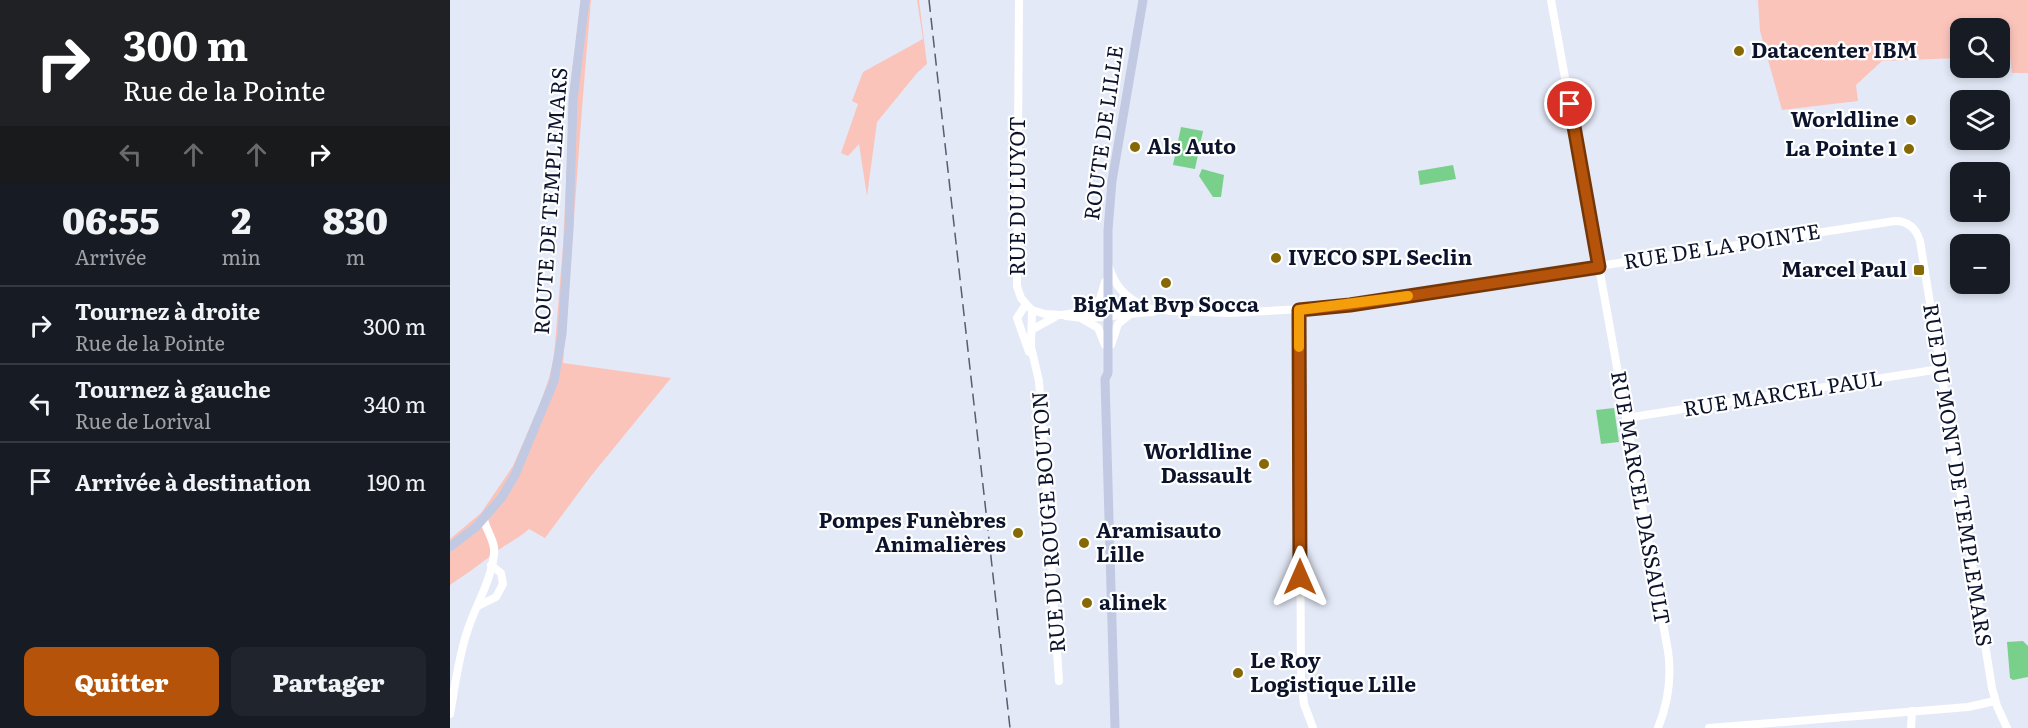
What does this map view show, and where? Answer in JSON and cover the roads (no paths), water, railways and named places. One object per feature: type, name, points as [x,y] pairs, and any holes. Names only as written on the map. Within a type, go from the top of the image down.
[{"type":"main road","name":"ROUTE DE TEMPLEMARS","points":[[450,547],[484,519],[502,497],[512,481],[554,381],[560,348],[569,229],[573,99],[585,0]]},
{"type":"main road","name":"ROUTE DE LILLE","points":[[1115,728],[1108,263],[1113,168],[1143,0]]},
{"type":"street","name":"RUE DU LUYOT","points":[[1019,0],[1017,280],[1019,295],[1029,307]]},
{"type":"street","name":"RUE MARCEL DASSAULT","points":[[1551,0],[1670,665],[1668,694],[1658,728]]},
{"type":"street","name":"RUE DE LA POINTE","points":[[1142,310],[1240,313],[1350,305],[1873,224],[1895,221],[1907,224]]},
{"type":"street","name":"RUE DU MONT DE TEMPLEMARS","points":[[1907,224],[1916,231],[1920,241],[1978,608],[1995,701],[2007,728]]},
{"type":"street","points":[[1108,263],[1118,287],[1142,310]]},
{"type":"street","points":[[1108,263],[1102,295],[1094,305],[1085,310],[1062,315],[1047,320],[1033,329],[1018,324],[1018,315],[1029,307],[1045,314],[1062,315],[1079,318],[1095,326],[1101,332],[1108,359]]},
{"type":"street","name":"RUE DU ROUGE BOUTON","points":[[1029,307],[1033,329],[1031,343],[1039,381],[1059,681]]},
{"type":"street","points":[[1085,310],[1108,312]]},
{"type":"street","points":[[1079,318],[1108,312],[1142,310]]},
{"type":"street","points":[[1108,359],[1118,324],[1142,310]]},
{"type":"street","points":[[1299,310],[1301,679],[1304,704],[1313,728]]},
{"type":"street","name":"RUE DU ROUGE BOUTON","points":[[1018,324],[1035,363]]},
{"type":"street","name":"RUE MARCEL PAUL","points":[[1626,418],[1940,369]]},
{"type":"street","points":[[450,714],[463,645],[491,565],[494,545],[485,528],[484,519]]},
{"type":"street","points":[[478,606],[496,597],[504,584],[501,573],[491,565]]},
{"type":"street","points":[[1709,728],[1968,707],[1995,701]]},
{"type":"street","points":[[1911,728],[1912,711]]},
{"type":"railway","points":[[929,0],[1010,728]]},
{"type":"place","name":"Datacenter IBM","points":[[1739,51]]},
{"type":"place","name":"Worldline","points":[[1911,120]]},
{"type":"place","name":"Als Auto","points":[[1135,147]]},
{"type":"place","name":"La Pointe 1","points":[[1909,149]]},
{"type":"place","name":"IVECO SPL Seclin","points":[[1276,258]]},
{"type":"place","name":"Marcel Paul","points":[[1919,270]]},
{"type":"place","name":"BigMat Bvp Socca","points":[[1166,283]]},
{"type":"place","name":"Worldline Dassault","points":[[1264,464]]},
{"type":"place","name":"Pompes Funèbres Animalières","points":[[1018,533]]},
{"type":"place","name":"Aramisauto Lille","points":[[1084,543]]},
{"type":"place","name":"alinek","points":[[1087,603]]},
{"type":"place","name":"Le Roy Logistique Lille","points":[[1238,673]]}]
